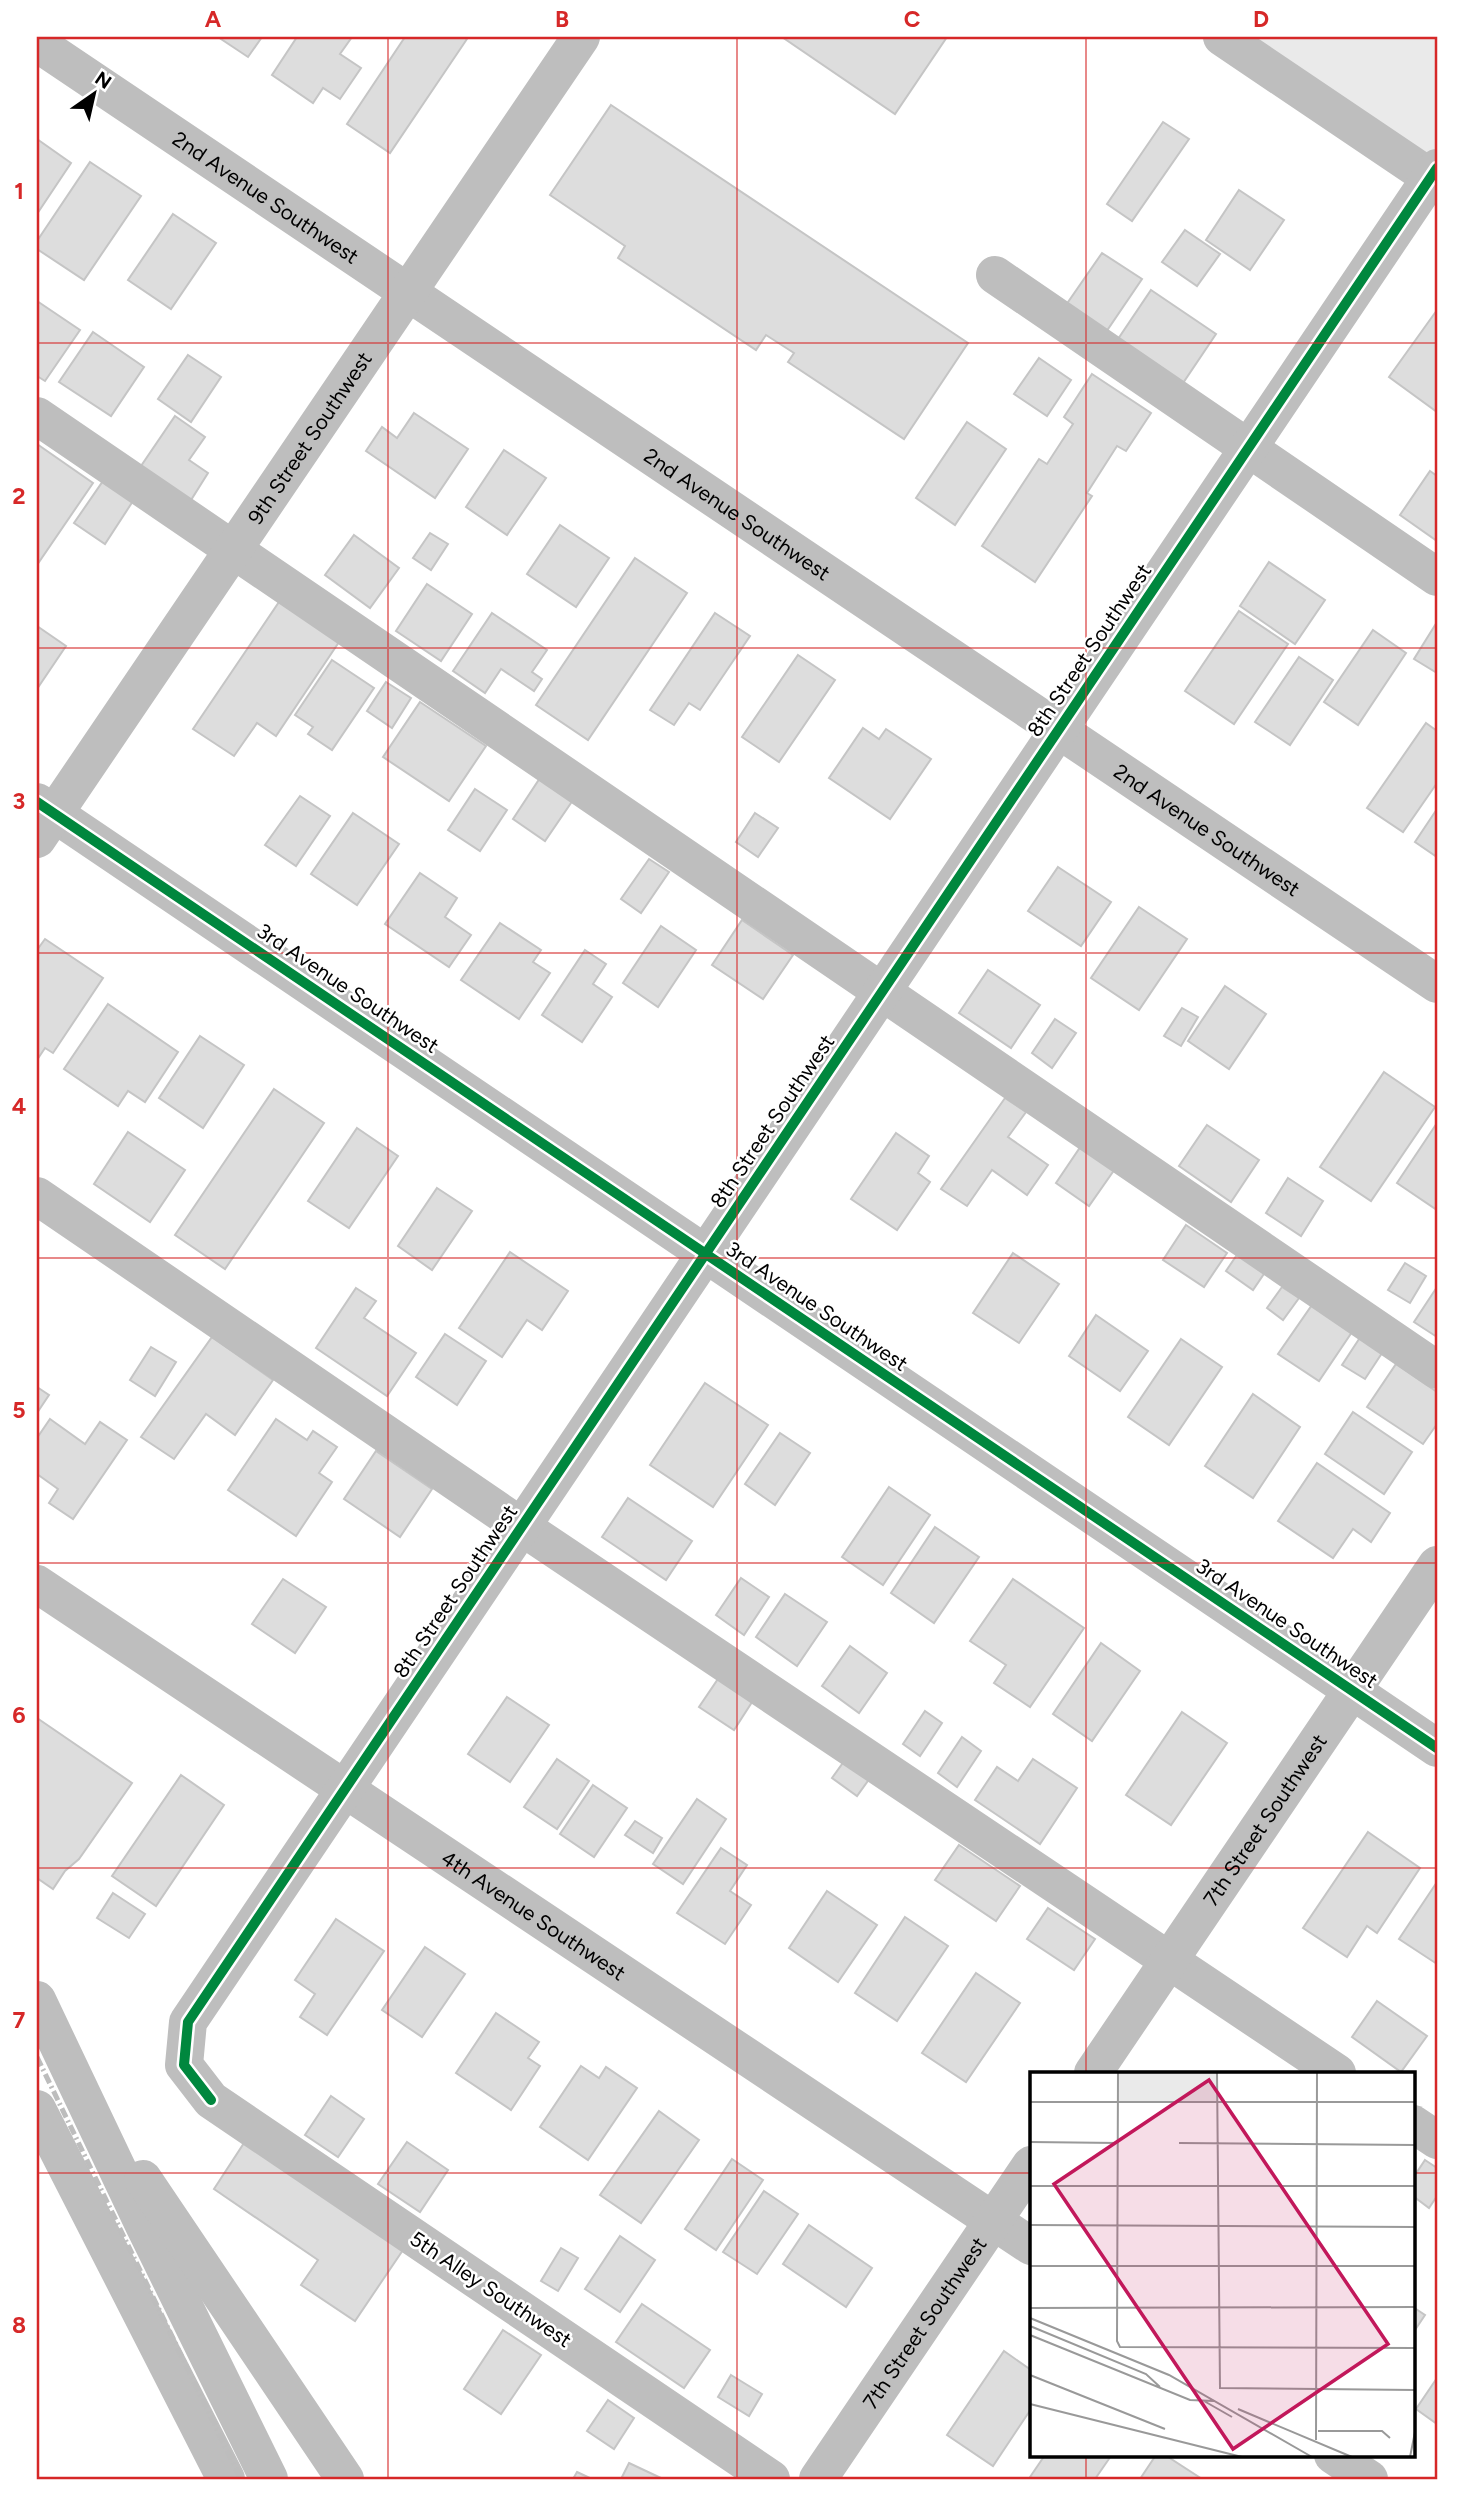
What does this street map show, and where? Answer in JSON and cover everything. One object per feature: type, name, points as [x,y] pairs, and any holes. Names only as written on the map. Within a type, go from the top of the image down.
[{"type":"street","name":"9th Street Southwest","points":[[43,818],[233,550],[581,37]]},
{"type":"street","points":[[1222,37],[1435,176]]},
{"type":"street","name":"2nd Avenue Southwest","points":[[37,43],[1437,984]]},
{"type":"street","name":"8th Street Southwest","points":[[211,2099],[184,2065],[188,2022],[1248,448],[1435,176]]},
{"type":"street","points":[[995,275],[1437,577]]},
{"type":"street","points":[[37,416],[1437,1370]]},
{"type":"street","name":"3rd Avenue Southwest","points":[[43,818],[706,1254],[1437,1748]]},
{"type":"street","points":[[37,1196],[522,1527],[1335,2072]]},
{"type":"street","name":"7th Street Southwest","points":[[1094,2072],[1437,1565]]},
{"type":"street","name":"4th Avenue Southwest","points":[[37,1584],[1030,2245]]},
{"type":"street","points":[[37,2000],[269,2479]]},
{"type":"street","points":[[72,2073],[345,2479]]},
{"type":"street","points":[[37,2090],[89,2122],[102,2138]]},
{"type":"street","name":"5th Alley Southwest","points":[[211,2099],[771,2479]]},
{"type":"street","points":[[37,2109],[226,2479]]},
{"type":"street","points":[[1414,2125],[1437,2140]]},
{"type":"street","name":"7th Street Southwest","points":[[818,2479],[1030,2166]]},
{"type":"street","points":[[1335,2456],[1369,2479]]},
{"type":"shaded area","points":[[1222,37],[1437,37],[1437,169]]},
{"type":"building","points":[[218,37],[262,37],[248,57]]},
{"type":"building","points":[[297,37],[352,37],[340,54],[361,68],[340,99],[323,88],[313,103],[272,75]]},
{"type":"building","points":[[405,37],[467,39],[390,153],[347,124]]},
{"type":"building","points":[[782,37],[947,37],[895,114]]},
{"type":"building","points":[[611,105],[968,343],[904,439],[788,362],[794,353],[766,335],[756,350],[618,258],[625,246],[550,195]]},
{"type":"building","points":[[1163,122],[1189,139],[1132,221],[1107,204]]},
{"type":"building","points":[[37,139],[71,163],[37,214]]},
{"type":"building","points":[[90,162],[141,196],[84,280],[37,249],[37,241]]},
{"type":"building","points":[[1239,190],[1284,220],[1250,270],[1206,240]]},
{"type":"building","points":[[173,214],[216,243],[171,309],[128,280]]},
{"type":"building","points":[[1185,230],[1220,254],[1197,286],[1162,262]]},
{"type":"building","points":[[1102,253],[1142,279],[1106,332],[1066,305]]},
{"type":"building","points":[[1151,290],[1216,334],[1181,386],[1116,342]]},
{"type":"building","points":[[37,301],[80,330],[45,381],[37,376]]},
{"type":"building","points":[[1437,310],[1437,412],[1389,377]]},
{"type":"building","points":[[93,332],[144,367],[111,416],[59,382]]},
{"type":"building","points":[[188,355],[221,377],[191,422],[158,399]]},
{"type":"building","points":[[1039,358],[1071,380],[1047,416],[1014,394]]},
{"type":"building","points":[[1092,374],[1151,413],[1126,451],[1117,446],[1087,493],[1092,496],[1035,582],[982,546],[1039,459],[1047,464],[1073,424],[1064,417]]},
{"type":"building","points":[[414,413],[468,449],[435,498],[366,451],[382,427],[397,438]]},
{"type":"building","points":[[175,416],[205,437],[189,460],[208,473],[191,500],[141,466]]},
{"type":"building","points":[[967,422],[1006,449],[955,525],[916,498]]},
{"type":"building","points":[[37,444],[93,483],[37,565]]},
{"type":"building","points":[[504,450],[546,478],[507,535],[466,507]]},
{"type":"building","points":[[1430,471],[1437,476],[1437,541],[1400,515]]},
{"type":"building","points":[[103,481],[133,501],[105,544],[74,523]]},
{"type":"building","points":[[560,525],[609,558],[576,607],[527,574]]},
{"type":"building","points":[[430,533],[448,544],[431,570],[413,558]]},
{"type":"building","points":[[354,535],[399,568],[370,608],[325,575]]},
{"type":"building","points":[[635,558],[687,593],[588,740],[536,705]]},
{"type":"building","points":[[1269,562],[1325,600],[1295,644],[1240,606]]},
{"type":"building","points":[[427,584],[472,614],[441,661],[396,631]]},
{"type":"building","points":[[279,602],[339,642],[276,736],[257,723],[234,756],[193,729]]},
{"type":"building","points":[[1239,611],[1288,644],[1234,724],[1185,691]]},
{"type":"building","points":[[492,613],[547,650],[532,672],[542,679],[534,691],[501,669],[485,693],[453,671]]},
{"type":"building","points":[[715,613],[750,636],[700,710],[689,703],[674,725],[650,710]]},
{"type":"building","points":[[1437,622],[1437,673],[1414,659]]},
{"type":"building","points":[[37,626],[66,646],[37,689]]},
{"type":"building","points":[[1373,630],[1406,653],[1358,725],[1324,702]]},
{"type":"building","points":[[798,655],[835,680],[779,762],[742,737]]},
{"type":"building","points":[[1299,657],[1333,680],[1290,745],[1255,722]]},
{"type":"building","points":[[332,660],[374,688],[332,750],[308,734],[313,727],[295,715]]},
{"type":"building","points":[[386,682],[411,698],[392,728],[367,711]]},
{"type":"building","points":[[420,702],[486,746],[449,801],[383,757]]},
{"type":"building","points":[[1426,723],[1437,731],[1437,783],[1403,832],[1367,808]]},
{"type":"building","points":[[863,728],[879,739],[886,729],[931,759],[890,819],[829,778]]},
{"type":"building","points":[[540,778],[573,800],[545,841],[513,819]]},
{"type":"building","points":[[475,789],[507,810],[480,851],[448,830]]},
{"type":"building","points":[[300,796],[330,816],[296,866],[265,845]]},
{"type":"building","points":[[1437,809],[1437,857],[1415,842]]},
{"type":"building","points":[[353,813],[399,844],[357,905],[311,874]]},
{"type":"building","points":[[755,813],[778,828],[758,857],[736,842]]},
{"type":"building","points":[[649,859],[669,872],[641,913],[621,899]]},
{"type":"building","points":[[1058,867],[1111,902],[1081,946],[1028,911]]},
{"type":"building","points":[[420,873],[457,898],[445,917],[471,935],[449,967],[385,924]]},
{"type":"building","points":[[1139,907],[1187,939],[1139,1010],[1091,978]]},
{"type":"building","points":[[742,920],[793,955],[763,999],[712,965]]},
{"type":"building","points":[[500,923],[541,950],[533,962],[550,973],[519,1019],[461,980]]},
{"type":"building","points":[[661,926],[696,950],[658,1007],[623,983]]},
{"type":"building","points":[[45,939],[103,978],[53,1053],[45,1048],[37,1060],[37,950]]},
{"type":"building","points":[[585,950],[606,964],[593,984],[612,997],[582,1042],[542,1015]]},
{"type":"building","points":[[988,970],[1040,1005],[1011,1048],[959,1013]]},
{"type":"building","points":[[1225,986],[1266,1014],[1229,1069],[1188,1041]]},
{"type":"building","points":[[108,1004],[178,1052],[145,1102],[128,1091],[118,1106],[64,1069]]},
{"type":"building","points":[[1182,1008],[1198,1017],[1181,1046],[1164,1036]]},
{"type":"building","points":[[1055,1019],[1076,1033],[1052,1068],[1032,1053]]},
{"type":"building","points":[[200,1036],[244,1065],[203,1128],[159,1098]]},
{"type":"building","points":[[1384,1072],[1435,1107],[1371,1201],[1320,1167]]},
{"type":"building","points":[[274,1089],[324,1123],[225,1269],[175,1235]]},
{"type":"building","points":[[1005,1098],[1026,1112],[1008,1137],[1048,1165],[1027,1195],[992,1170],[967,1206],[941,1189]]},
{"type":"building","points":[[1437,1123],[1437,1210],[1397,1183]]},
{"type":"building","points":[[1207,1125],[1259,1160],[1231,1202],[1179,1166]]},
{"type":"building","points":[[357,1128],[398,1156],[349,1228],[308,1201]]},
{"type":"building","points":[[128,1132],[185,1170],[150,1222],[94,1184]]},
{"type":"building","points":[[896,1133],[929,1156],[918,1173],[930,1182],[897,1230],[851,1199]]},
{"type":"building","points":[[1083,1143],[1117,1166],[1089,1206],[1056,1183]]},
{"type":"building","points":[[1288,1178],[1323,1201],[1301,1236],[1266,1213]]},
{"type":"building","points":[[437,1188],[472,1211],[432,1270],[398,1246]]},
{"type":"building","points":[[1186,1225],[1227,1253],[1204,1287],[1163,1260]]},
{"type":"building","points":[[1243,1246],[1270,1265],[1253,1290],[1226,1271]]},
{"type":"building","points":[[510,1252],[568,1291],[542,1330],[527,1320],[502,1357],[459,1328]]},
{"type":"building","points":[[1013,1253],[1059,1284],[1019,1343],[973,1313]]},
{"type":"building","points":[[1405,1263],[1426,1276],[1410,1303],[1388,1290]]},
{"type":"building","points":[[1282,1287],[1299,1298],[1283,1320],[1267,1308]]},
{"type":"building","points":[[1437,1287],[1437,1337],[1414,1322]]},
{"type":"building","points":[[356,1288],[376,1301],[364,1318],[416,1353],[387,1396],[316,1348]]},
{"type":"building","points":[[1312,1305],[1352,1332],[1319,1381],[1278,1354]]},
{"type":"building","points":[[1096,1315],[1148,1351],[1120,1391],[1069,1356]]},
{"type":"building","points":[[445,1334],[486,1361],[457,1405],[416,1377]]},
{"type":"building","points":[[1361,1336],[1384,1350],[1365,1379],[1342,1365]]},
{"type":"building","points":[[212,1337],[273,1380],[235,1435],[206,1414],[174,1459],[141,1437]]},
{"type":"building","points":[[1181,1339],[1222,1367],[1169,1445],[1128,1417]]},
{"type":"building","points":[[151,1347],[176,1362],[155,1396],[130,1380]]},
{"type":"building","points":[[1396,1364],[1437,1392],[1437,1424],[1423,1444],[1367,1407]]},
{"type":"building","points":[[705,1383],[768,1425],[713,1507],[650,1465]]},
{"type":"building","points":[[37,1387],[49,1395],[37,1413]]},
{"type":"building","points":[[1253,1394],[1300,1427],[1253,1498],[1205,1466]]},
{"type":"building","points":[[1353,1412],[1412,1452],[1384,1494],[1325,1454]]},
{"type":"building","points":[[50,1419],[85,1444],[100,1422],[127,1440],[73,1519],[49,1503],[58,1489],[37,1474],[37,1438]]},
{"type":"building","points":[[276,1419],[307,1440],[313,1431],[337,1447],[319,1473],[332,1482],[296,1536],[228,1490]]},
{"type":"building","points":[[780,1433],[810,1453],[775,1505],[745,1484]]},
{"type":"building","points":[[376,1451],[432,1489],[400,1537],[344,1499]]},
{"type":"building","points":[[1317,1463],[1390,1513],[1371,1542],[1353,1529],[1333,1558],[1278,1521]]},
{"type":"building","points":[[889,1487],[930,1515],[883,1585],[842,1557]]},
{"type":"building","points":[[628,1498],[692,1541],[666,1580],[602,1537]]},
{"type":"building","points":[[935,1527],[979,1557],[934,1623],[891,1593]]},
{"type":"building","points":[[741,1578],[769,1597],[744,1635],[716,1615]]},
{"type":"building","points":[[283,1579],[326,1607],[295,1653],[252,1624]]},
{"type":"building","points":[[1013,1579],[1084,1628],[1030,1707],[994,1683],[1006,1665],[970,1641]]},
{"type":"building","points":[[785,1594],[827,1622],[797,1666],[756,1637]]},
{"type":"building","points":[[1101,1643],[1140,1671],[1092,1741],[1053,1714]]},
{"type":"building","points":[[850,1646],[887,1673],[859,1713],[822,1686]]},
{"type":"building","points":[[720,1676],[754,1699],[734,1730],[699,1707]]},
{"type":"building","points":[[507,1697],[549,1725],[510,1782],[468,1754]]},
{"type":"building","points":[[925,1711],[942,1723],[920,1756],[903,1744]]},
{"type":"building","points":[[1182,1712],[1227,1743],[1171,1825],[1126,1795]]},
{"type":"building","points":[[37,1718],[132,1783],[79,1859],[65,1871],[53,1889],[37,1878]]},
{"type":"building","points":[[962,1737],[981,1751],[957,1787],[938,1773]]},
{"type":"building","points":[[557,1759],[589,1781],[557,1829],[524,1807]]},
{"type":"building","points":[[1033,1759],[1077,1788],[1040,1844],[975,1800],[997,1767],[1018,1781]]},
{"type":"building","points":[[845,1760],[870,1778],[857,1796],[832,1778]]},
{"type":"building","points":[[181,1775],[224,1805],[156,1906],[112,1876]]},
{"type":"building","points":[[593,1785],[627,1808],[594,1857],[560,1834]]},
{"type":"building","points":[[697,1799],[726,1819],[683,1884],[653,1864]]},
{"type":"building","points":[[635,1821],[662,1838],[653,1853],[625,1835]]},
{"type":"building","points":[[1368,1832],[1420,1868],[1377,1933],[1367,1926],[1347,1957],[1303,1928]]},
{"type":"building","points":[[959,1845],[1020,1886],[996,1921],[935,1880]]},
{"type":"building","points":[[721,1848],[747,1865],[730,1891],[751,1905],[725,1944],[677,1913]]},
{"type":"building","points":[[1437,1882],[1437,1964],[1399,1939]]},
{"type":"building","points":[[827,1891],[877,1925],[838,1982],[789,1948]]},
{"type":"building","points":[[113,1893],[145,1914],[129,1938],[97,1918]]},
{"type":"building","points":[[1048,1908],[1095,1939],[1074,1970],[1027,1939]]},
{"type":"building","points":[[905,1917],[948,1946],[897,2021],[855,1993]]},
{"type":"building","points":[[336,1919],[384,1951],[327,2035],[300,2017],[315,1994],[295,1980]]},
{"type":"building","points":[[425,1947],[465,1974],[422,2037],[382,2010]]},
{"type":"building","points":[[976,1973],[1020,2003],[966,2082],[922,2053]]},
{"type":"building","points":[[1377,2001],[1427,2036],[1401,2072],[1352,2037]]},
{"type":"building","points":[[496,2013],[539,2042],[528,2058],[540,2066],[511,2110],[456,2073]]},
{"type":"building","points":[[581,2066],[599,2078],[606,2067],[637,2088],[588,2160],[540,2127]]},
{"type":"building","points":[[331,2096],[364,2119],[338,2157],[305,2135]]},
{"type":"building","points":[[659,2111],[699,2140],[641,2223],[600,2195]]},
{"type":"building","points":[[246,2140],[405,2247],[355,2321],[301,2285],[318,2260],[214,2189]]},
{"type":"building","points":[[407,2142],[448,2170],[420,2212],[378,2184]]},
{"type":"building","points":[[732,2159],[763,2180],[716,2250],[685,2229]]},
{"type":"building","points":[[1425,2160],[1437,2168],[1437,2196],[1429,2208],[1414,2197],[1414,2176]]},
{"type":"building","points":[[764,2191],[798,2214],[757,2274],[723,2252]]},
{"type":"building","points":[[809,2225],[872,2268],[846,2307],[783,2264]]},
{"type":"building","points":[[620,2236],[655,2260],[620,2312],[585,2289]]},
{"type":"building","points":[[561,2248],[578,2258],[558,2291],[541,2281]]},
{"type":"building","points":[[642,2304],[710,2350],[684,2388],[616,2342]]},
{"type":"building","points":[[1414,2308],[1425,2315],[1414,2332]]},
{"type":"building","points":[[503,2330],[541,2355],[501,2414],[464,2389]]},
{"type":"building","points":[[1004,2351],[1030,2369],[1030,2410],[993,2466],[947,2435]]},
{"type":"building","points":[[731,2375],[762,2394],[749,2416],[718,2397]]},
{"type":"building","points":[[1437,2378],[1437,2424],[1416,2409]]},
{"type":"building","points":[[608,2400],[634,2418],[614,2449],[587,2431]]},
{"type":"building","points":[[1044,2456],[1111,2456],[1095,2479],[1030,2477]]},
{"type":"building","points":[[1155,2456],[1167,2456],[1202,2479],[1140,2479]]},
{"type":"building","points":[[629,2463],[663,2479],[621,2479]]},
{"type":"building","points":[[577,2472],[592,2479],[573,2479]]},
{"type":"railway","points":[[37,2057],[241,2479]]},
{"type":"cycle path","points":[[211,2100],[184,2065],[188,2022],[1437,168]]},
{"type":"cycle path","points":[[37,802],[1437,1748]]}]
